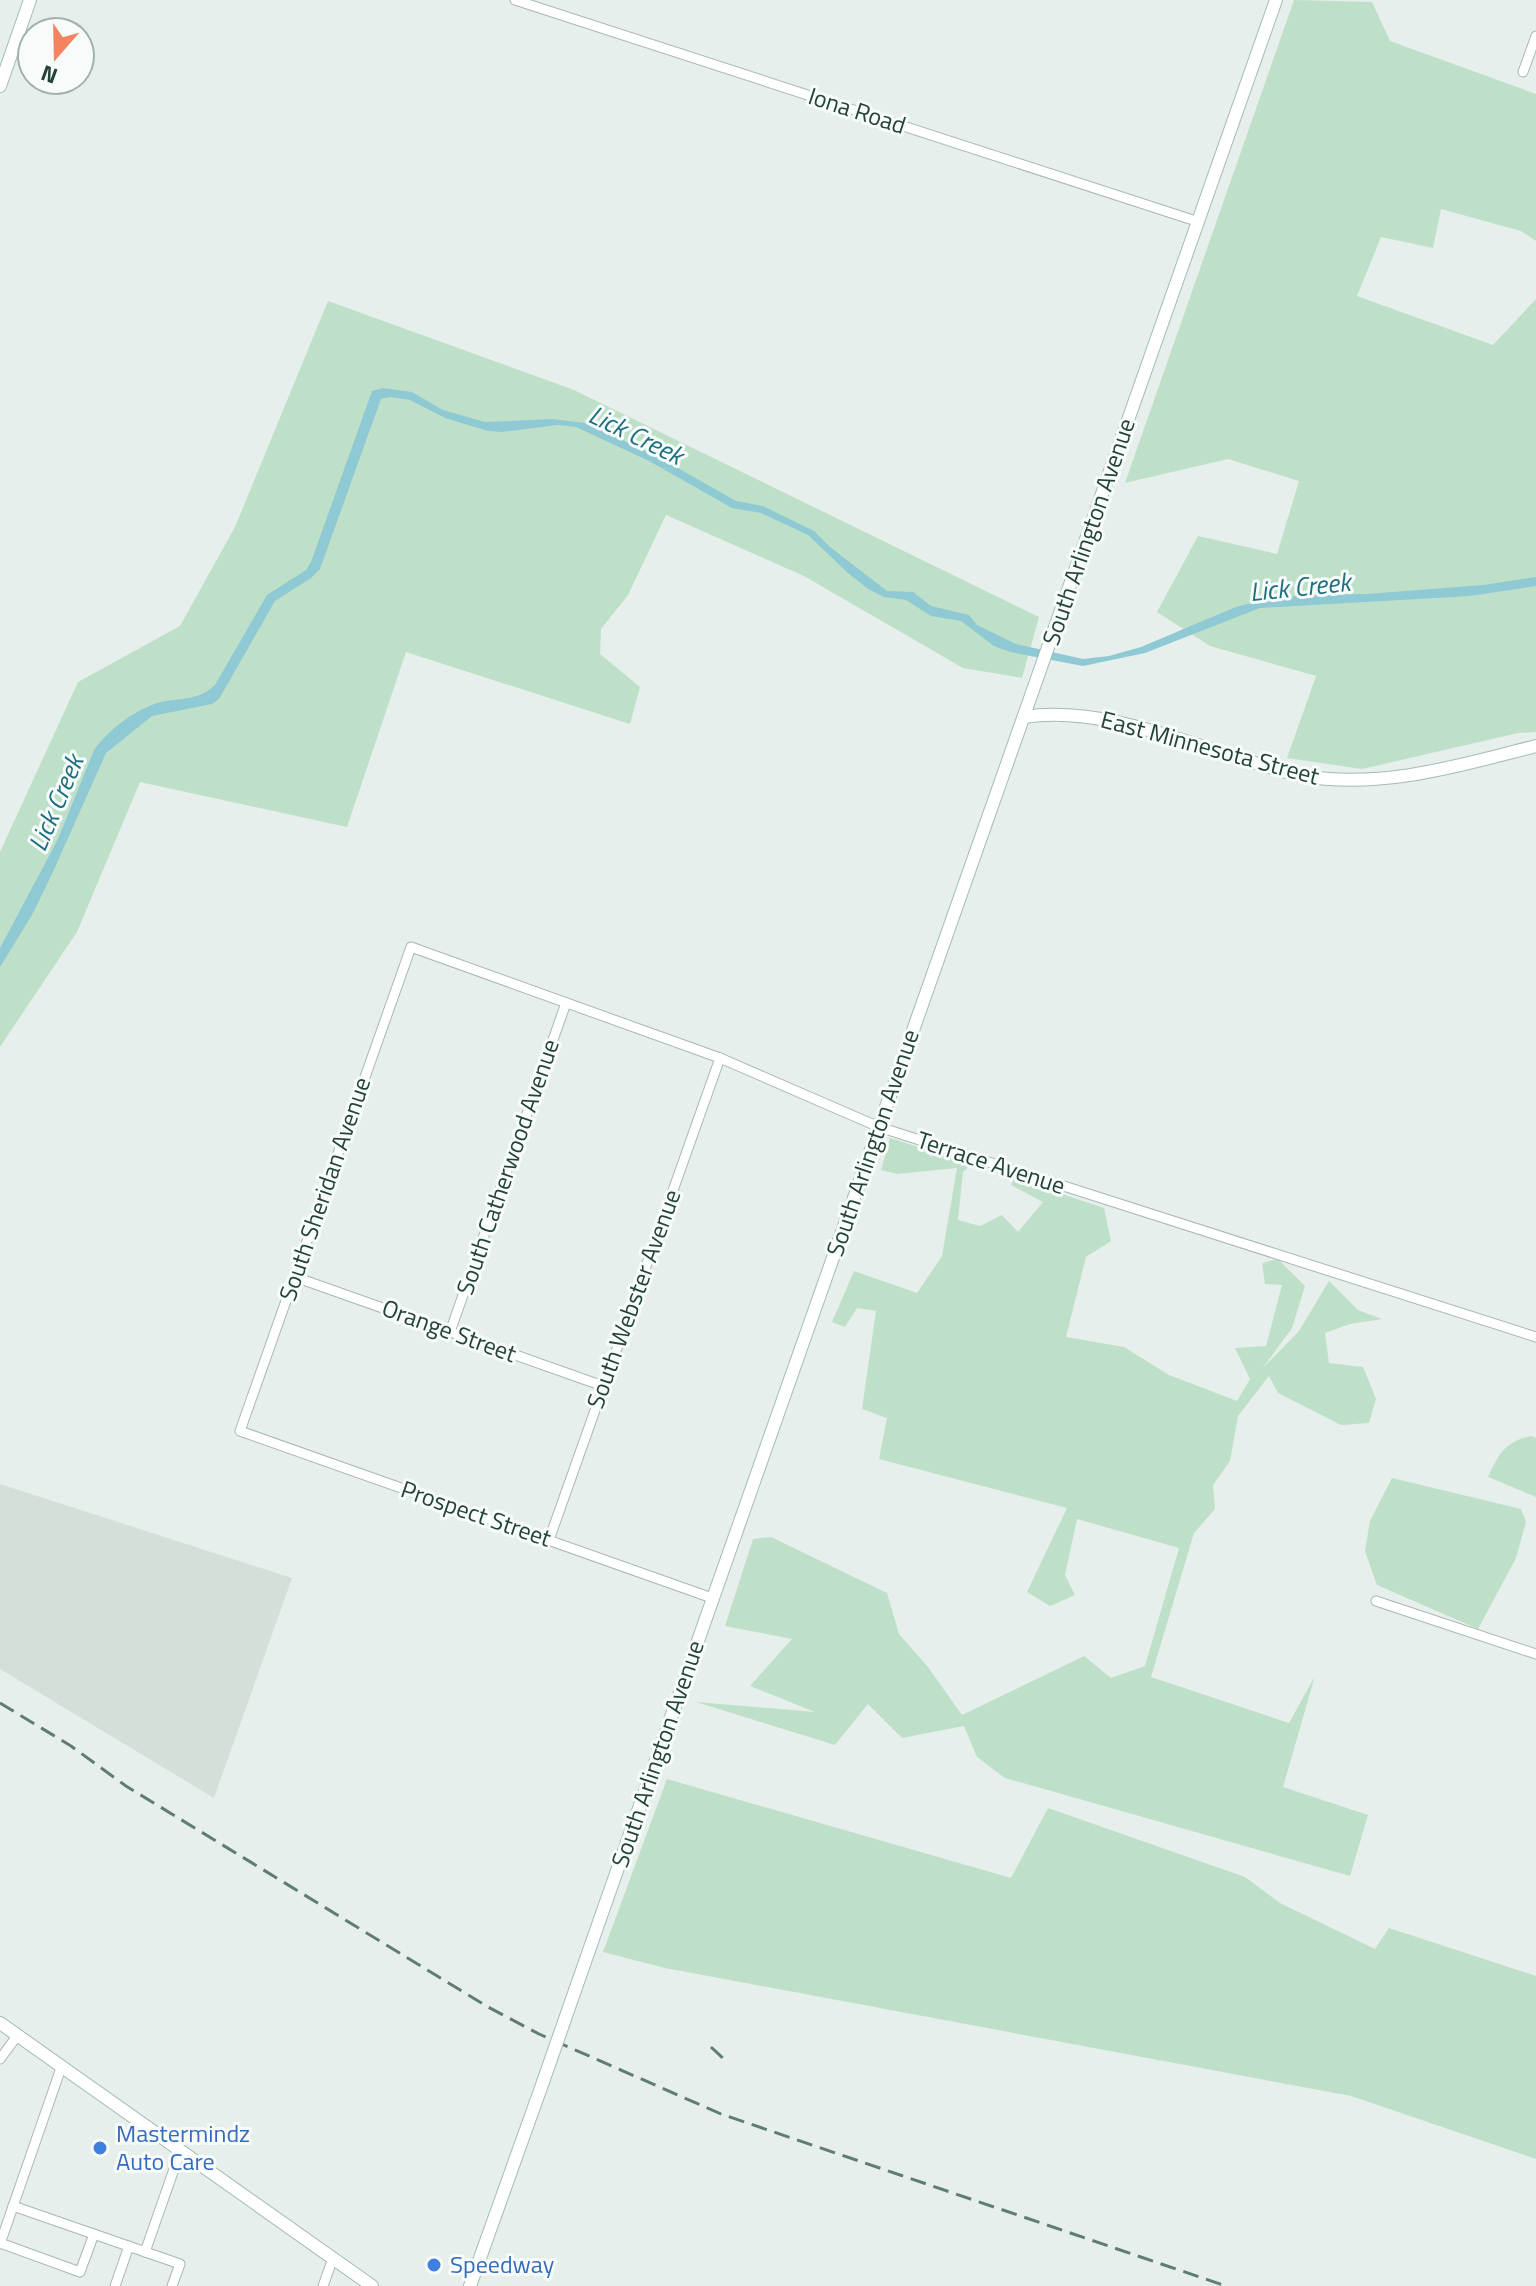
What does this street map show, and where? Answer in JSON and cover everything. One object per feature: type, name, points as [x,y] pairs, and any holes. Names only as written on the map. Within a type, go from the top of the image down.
[{"type":"main road","points":[[0,86],[30,0]]},
{"type":"main road","name":"South Arlington Avenue","points":[[470,2286],[1276,0]]},
{"type":"main road","name":"East Minnesota Street","points":[[1024,717],[1091,716],[1293,774],[1333,780],[1388,780],[1415,776],[1536,746]]},
{"type":"main road","points":[[0,2023],[372,2286]]},
{"type":"street","name":"Iona Road","points":[[515,0],[1199,222]]},
{"type":"street","points":[[1523,72],[1536,36]]},
{"type":"street","name":"Terrace Avenue","points":[[411,947],[720,1058],[879,1127],[1536,1337]]},
{"type":"street","name":"South Sheridan Avenue","points":[[240,1431],[411,947]]},
{"type":"street","name":"South Catherwood Avenue","points":[[450,1332],[566,1003]]},
{"type":"street","name":"South Webster Avenue","points":[[549,1540],[720,1058]]},
{"type":"street","name":"Orange Street","points":[[295,1277],[603,1386]]},
{"type":"street","name":"Prospect Street","points":[[240,1431],[712,1598]]},
{"type":"street","points":[[1376,1601],[1536,1654]]},
{"type":"street","points":[[0,2059],[17,2036]]},
{"type":"street","points":[[61,2068],[0,2244],[80,2272],[94,2234]]},
{"type":"street","points":[[145,2252],[180,2152]]},
{"type":"street","points":[[0,2210],[12,2210],[94,2234],[180,2264],[172,2286]]},
{"type":"street","points":[[115,2286],[129,2246]]},
{"type":"street","points":[[323,2286],[333,2258]]},
{"type":"shaded area","points":[[0,1484],[292,1578],[214,1798],[0,1669]]},
{"type":"green space","points":[[1294,0],[1372,2],[1390,41],[1536,94],[1536,241],[1521,231],[1441,209],[1433,248],[1381,237],[1357,296],[1493,345],[1536,299],[1536,732],[1518,733],[1362,769],[1287,758],[1316,676],[1210,646],[1157,612],[1198,536],[1277,554],[1299,481],[1228,459],[1125,483]]},
{"type":"green space","points":[[328,301],[574,390],[1039,617],[1022,678],[963,668],[804,576],[666,515],[628,595],[601,629],[600,654],[640,687],[630,724],[406,652],[347,827],[140,782],[77,932],[0,1047],[0,852],[78,682],[180,626],[235,527]]},
{"type":"green space","points":[[890,1138],[972,1164],[963,1172],[958,1220],[980,1226],[1002,1215],[1018,1232],[1043,1202],[1011,1185],[1014,1178],[1104,1208],[1111,1241],[1086,1257],[1066,1337],[1124,1347],[1169,1375],[1237,1401],[1250,1379],[1235,1348],[1266,1346],[1282,1285],[1265,1284],[1262,1263],[1278,1259],[1305,1286],[1292,1328],[1263,1368],[1299,1331],[1329,1281],[1358,1310],[1382,1319],[1350,1324],[1325,1333],[1329,1363],[1363,1367],[1376,1399],[1369,1423],[1341,1425],[1278,1393],[1269,1376],[1238,1416],[1230,1461],[1213,1485],[1215,1509],[1194,1533],[1151,1677],[1289,1723],[1315,1676],[1283,1787],[1368,1815],[1350,1876],[1005,1778],[977,1757],[964,1726],[902,1738],[868,1704],[835,1745],[696,1702],[815,1712],[750,1686],[792,1639],[725,1626],[753,1539],[771,1537],[887,1593],[899,1634],[928,1667],[962,1715],[1084,1656],[1111,1678],[1145,1666],[1179,1548],[1077,1519],[1065,1575],[1075,1595],[1050,1606],[1027,1592],[1067,1508],[879,1459],[887,1418],[862,1409],[876,1311],[857,1308],[845,1327],[832,1322],[854,1271],[917,1293],[942,1256],[957,1168],[897,1174],[881,1170]]},
{"type":"green space","points":[[1531,1436],[1536,1438],[1536,1497],[1488,1477],[1504,1450]]},
{"type":"green space","points":[[1392,1478],[1521,1509],[1526,1522],[1516,1558],[1478,1629],[1377,1585],[1365,1551],[1370,1521]]},
{"type":"green space","points":[[667,1779],[1011,1878],[1048,1808],[1245,1877],[1280,1903],[1375,1949],[1389,1928],[1536,1976],[1536,2159],[1351,2096],[665,1968],[603,1952]]},
{"type":"water","name":"Lick Creek","points":[[383,388],[412,392],[443,410],[485,422],[552,419],[585,423],[655,455],[736,501],[763,506],[814,531],[887,591],[913,592],[931,606],[969,615],[977,625],[1016,644],[1083,659],[1141,647],[1236,607],[1263,600],[1483,585],[1536,577],[1536,586],[1470,596],[1260,608],[1145,653],[1083,666],[1010,652],[994,646],[961,621],[931,616],[906,600],[884,597],[848,573],[808,535],[761,513],[732,508],[649,461],[576,427],[558,425],[488,431],[445,418],[410,400],[381,399],[320,569],[275,601],[219,699],[212,704],[152,716],[106,753],[32,915],[0,967],[0,948],[58,839],[94,750],[115,728],[142,709],[161,702],[197,696],[215,685],[267,595],[306,570],[311,562],[372,391]]},
{"type":"railway","points":[[0,1703],[71,1746],[126,1786],[488,2007],[539,2034],[721,2114],[1226,2286]]},
{"type":"railway","points":[[711,2047],[728,2063]]},
{"type":"place","name":"Mastermindz Auto Care","points":[[100,2148]]},
{"type":"place","name":"Speedway","points":[[434,2265]]}]
